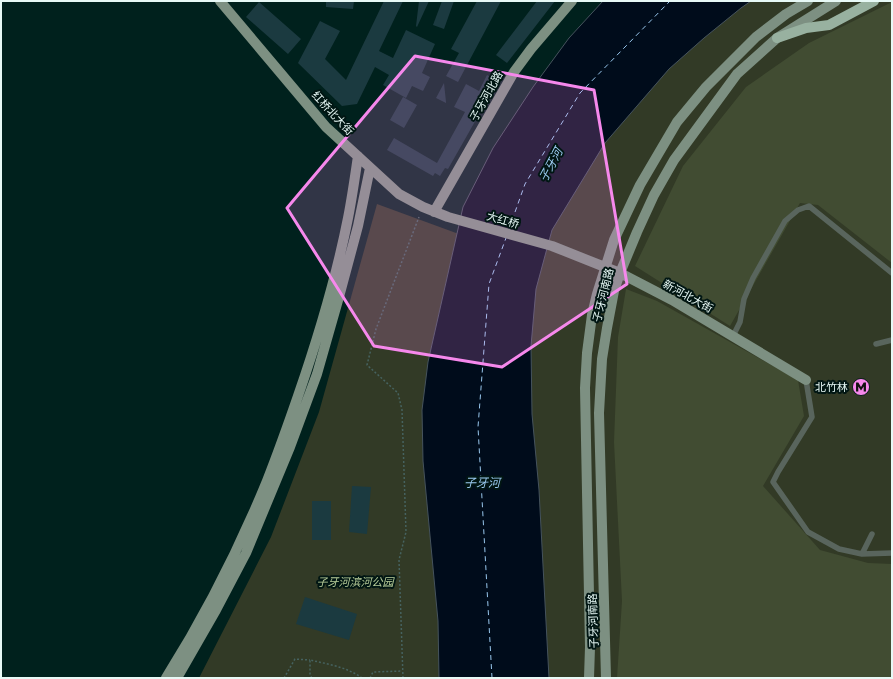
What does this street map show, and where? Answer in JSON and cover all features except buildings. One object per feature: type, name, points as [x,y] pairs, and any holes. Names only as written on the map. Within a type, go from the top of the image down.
[{"type":"main road","points":[[777,38],[806,28],[829,25],[874,1]]},
{"type":"street","name":"红桥北大街","points":[[220,1],[326,127],[395,191],[423,207],[448,217]]},
{"type":"street","name":"子牙河北路","points":[[434,212],[514,72],[531,49],[572,1]]},
{"type":"street","name":"子牙河南路","points":[[589,678],[590,647],[585,388],[592,315],[605,267],[624,216],[640,185],[677,122],[706,87],[756,37],[786,14],[808,1]]},
{"type":"street","name":"子牙河南路","points":[[606,678],[599,413],[602,359],[606,328],[614,291],[620,273],[645,213],[674,160],[737,74],[777,38],[836,1]]},
{"type":"street","points":[[166,678],[209,603],[238,547],[267,482],[308,367],[331,290],[348,218],[358,156]]},
{"type":"street","points":[[177,678],[216,610],[246,553],[290,447],[317,374],[358,226],[370,168]]},
{"type":"street","name":"大红桥","points":[[448,217],[552,246]]},
{"type":"street","name":"新河北大街","points":[[552,246],[620,273],[672,300],[806,380]]},
{"type":"street","points":[[599,287],[602,283],[607,281],[613,284],[614,291]]},
{"type":"lane","points":[[733,336],[740,322],[744,299],[753,278],[785,221],[798,210],[810,206],[892,273]]},
{"type":"lane","points":[[876,344],[892,340]]},
{"type":"lane","points":[[806,380],[812,417],[778,472],[774,482],[808,532],[839,549],[862,554],[892,554]]},
{"type":"lane","points":[[862,554],[872,534]]},
{"type":"path","points":[[403,678],[399,560],[406,532],[402,410],[398,393],[367,365],[376,328],[423,207]]},
{"type":"path","points":[[284,678],[295,659],[310,660],[332,665],[356,674],[362,678]]},
{"type":"path","points":[[310,660],[310,675],[312,678]]},
{"type":"path","points":[[370,678],[373,672],[402,672]]},
{"type":"highlighted area","points":[[415,56],[594,90],[627,284],[502,367],[374,346],[287,208]]},
{"type":"green space","name":"北竹林","points":[[738,1],[892,1],[892,678],[529,678],[519,361],[548,222],[612,119]]},
{"type":"green space","points":[[892,2],[892,263],[818,205],[800,203],[730,326],[635,266],[683,166],[746,87],[809,43]]},
{"type":"green space","name":"子牙河滨河公园","points":[[377,204],[467,237],[455,678],[199,678],[271,537],[319,412]]},
{"type":"green space","points":[[626,289],[657,301],[798,380],[804,416],[763,486],[820,550],[868,563],[892,564],[892,678],[617,678],[622,601],[614,442],[618,337]]},
{"type":"water","name":"子牙河","points":[[603,1],[751,1],[704,38],[669,69],[605,143],[552,230],[536,289],[531,346],[532,414],[539,490],[549,678],[439,678],[438,621],[423,461],[422,410],[428,362],[463,207],[493,148],[533,87],[569,38]]},
{"type":"ferry route","points":[[509,229],[525,184],[580,93],[670,1]]},
{"type":"ferry route","points":[[492,678],[478,427],[489,284],[506,238]]},
{"type":"place","name":"北竹林","points":[[861,387]]}]
